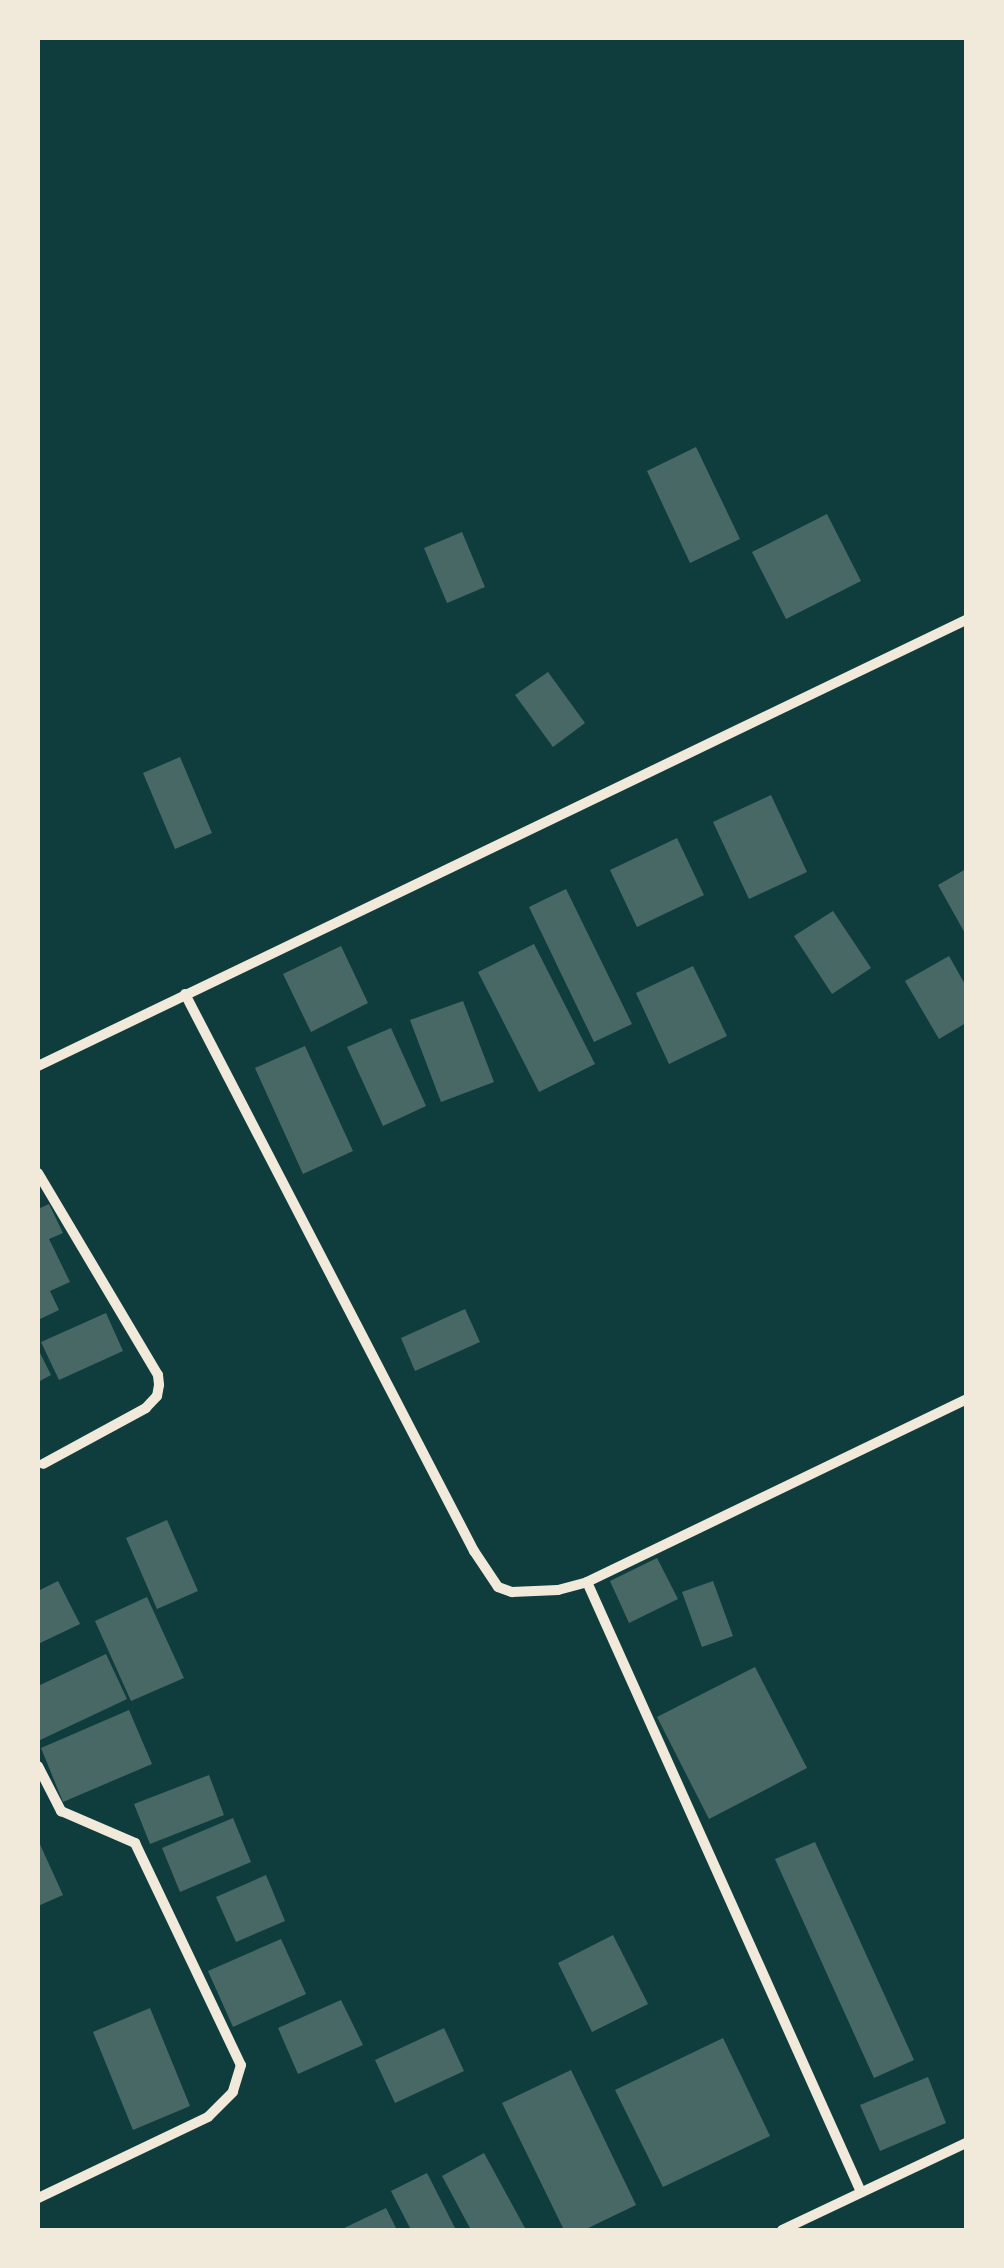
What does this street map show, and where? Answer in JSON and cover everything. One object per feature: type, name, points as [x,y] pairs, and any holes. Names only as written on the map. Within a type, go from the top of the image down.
[{"type":"street","points":[[38,1066],[966,620]]},
{"type":"street","points":[[185,994],[490,1578],[512,1592],[558,1590],[587,1582],[966,1400]]},
{"type":"street","points":[[38,1173],[158,1375],[153,1404],[43,1464]]},
{"type":"street","points":[[587,1582],[861,2192]]},
{"type":"street","points":[[38,1766],[66,1814],[135,1842],[239,2056],[240,2078],[208,2117],[38,2198]]},
{"type":"street","points":[[782,2230],[966,2144]]},
{"type":"building","points":[[696,447],[740,539],[690,563],[647,471]]},
{"type":"building","points":[[827,514],[861,581],[786,619],[752,552]]},
{"type":"building","points":[[462,532],[485,587],[447,603],[424,548]]},
{"type":"building","points":[[548,672],[585,723],[553,747],[515,695]]},
{"type":"building","points":[[180,757],[212,833],[175,849],[143,773]]},
{"type":"building","points":[[771,795],[807,872],[749,899],[713,822]]},
{"type":"building","points":[[677,838],[704,895],[637,927],[610,870]]},
{"type":"building","points":[[966,869],[966,935],[938,885]]},
{"type":"building","points":[[566,889],[632,1024],[594,1042],[529,907]]},
{"type":"building","points":[[833,911],[871,968],[832,994],[794,936]]},
{"type":"building","points":[[534,944],[595,1064],[539,1092],[478,972]]},
{"type":"building","points":[[341,946],[368,1003],[311,1032],[283,974]]},
{"type":"building","points":[[949,956],[966,986],[966,1023],[939,1039],[905,981]]},
{"type":"building","points":[[693,966],[727,1036],[669,1064],[636,993]]},
{"type":"building","points":[[463,1001],[494,1082],[441,1102],[410,1020]]},
{"type":"building","points":[[391,1028],[426,1106],[383,1126],[347,1047]]},
{"type":"building","points":[[305,1046],[353,1151],[303,1174],[255,1068]]},
{"type":"building","points":[[49,1204],[63,1233],[49,1239],[70,1282],[50,1291],[59,1310],[38,1320],[38,1209]]},
{"type":"building","points":[[465,1309],[480,1342],[415,1371],[401,1338]]},
{"type":"building","points":[[106,1313],[123,1351],[59,1380],[41,1342]]},
{"type":"building","points":[[38,1349],[51,1375],[38,1382]]},
{"type":"building","points":[[167,1520],[198,1591],[157,1609],[126,1538]]},
{"type":"building","points":[[657,1558],[678,1599],[629,1623],[610,1581]]},
{"type":"building","points":[[58,1581],[80,1624],[38,1644],[38,1591]]},
{"type":"building","points":[[713,1581],[733,1636],[702,1647],[682,1592]]},
{"type":"building","points":[[147,1597],[184,1678],[131,1701],[95,1621]]},
{"type":"building","points":[[106,1654],[127,1699],[38,1741],[38,1686]]},
{"type":"building","points":[[755,1667],[807,1768],[709,1819],[657,1717]]},
{"type":"building","points":[[129,1710],[152,1764],[63,1802],[41,1748]]},
{"type":"building","points":[[209,1775],[224,1815],[150,1844],[134,1804]]},
{"type":"building","points":[[233,1818],[251,1862],[180,1892],[162,1848]]},
{"type":"building","points":[[38,1840],[63,1895],[38,1906]]},
{"type":"building","points":[[815,1842],[914,2060],[874,2078],[775,1859]]},
{"type":"building","points":[[266,1875],[285,1921],[236,1942],[216,1897]]},
{"type":"building","points":[[613,1935],[648,2004],[592,2032],[558,1963]]},
{"type":"building","points":[[281,1939],[306,1994],[233,2027],[208,1971]]},
{"type":"building","points":[[341,2000],[363,2045],[298,2074],[278,2028]]},
{"type":"building","points":[[150,2008],[190,2106],[133,2130],[93,2032]]},
{"type":"building","points":[[444,2028],[464,2071],[395,2103],[375,2060]]},
{"type":"building","points":[[723,2038],[770,2136],[663,2187],[615,2090]]},
{"type":"building","points":[[571,2070],[636,2205],[584,2230],[564,2230],[502,2103]]},
{"type":"building","points":[[928,2077],[946,2123],[880,2151],[860,2105]]},
{"type":"building","points":[[484,2153],[526,2230],[471,2230],[442,2176]]},
{"type":"building","points":[[427,2173],[456,2230],[411,2230],[391,2191]]},
{"type":"building","points":[[386,2208],[397,2230],[340,2230]]}]
